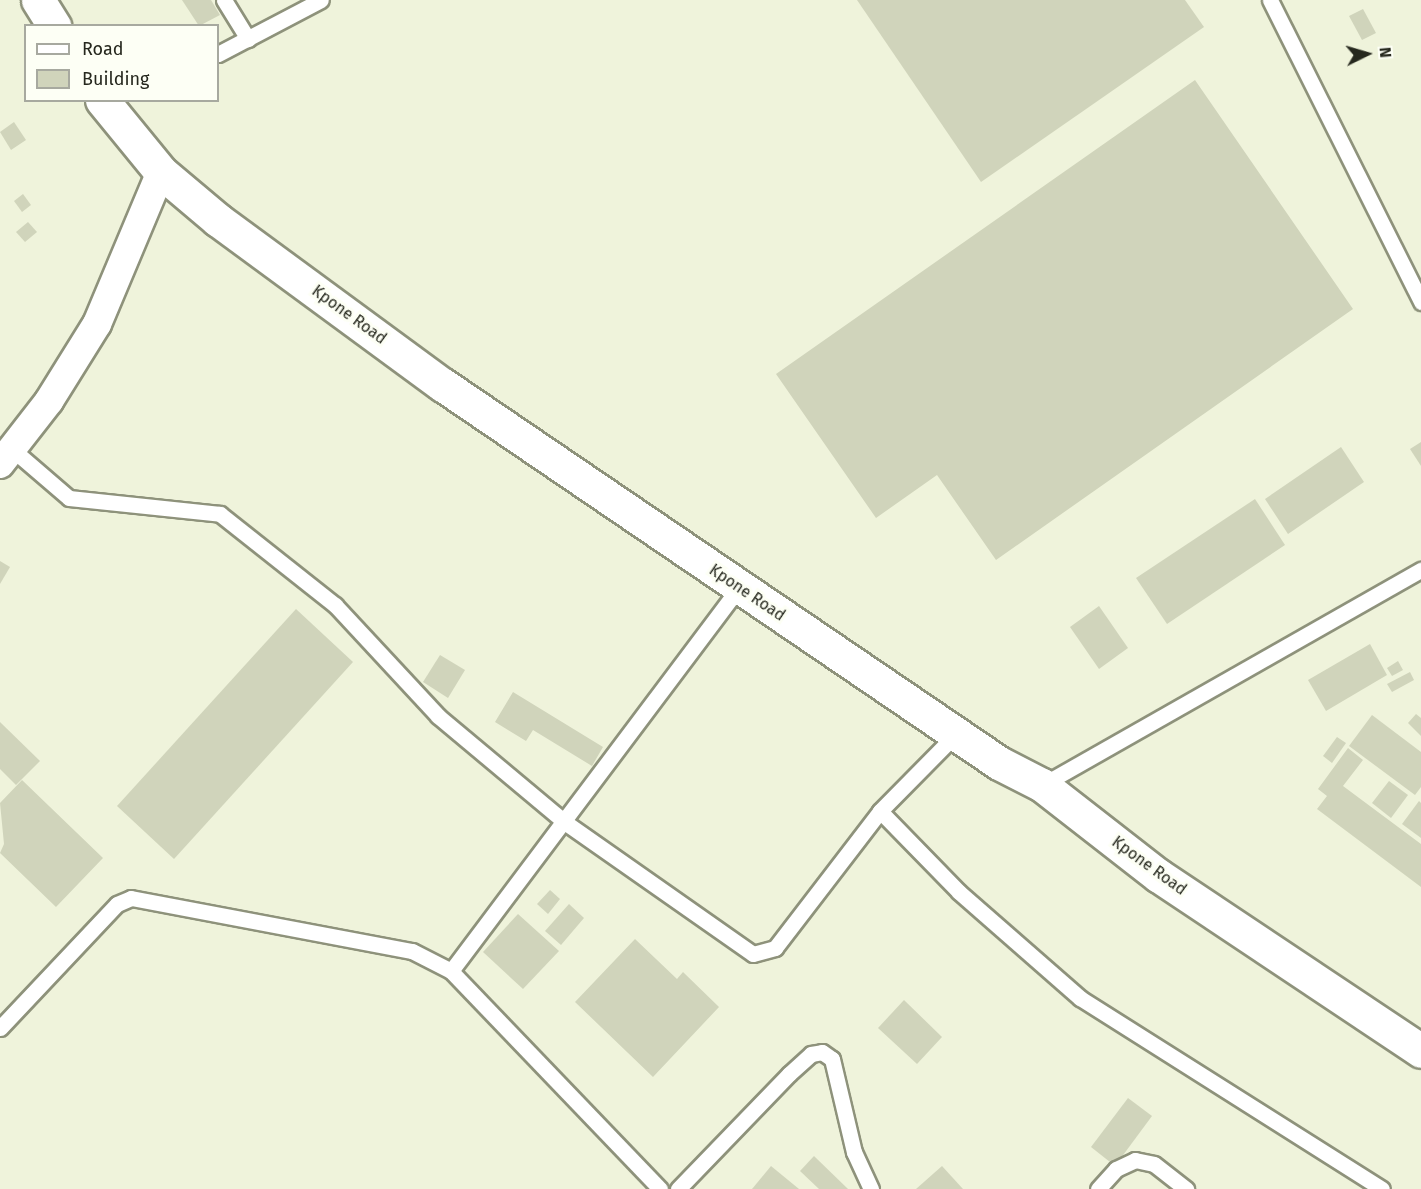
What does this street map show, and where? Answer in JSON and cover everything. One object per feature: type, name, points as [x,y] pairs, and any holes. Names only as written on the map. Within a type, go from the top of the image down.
[{"type":"main road","points":[[38,0],[53,24]]},
{"type":"main road","name":"Kpone Road","points":[[113,104],[160,172],[218,220],[443,385],[999,763],[1042,785],[1160,876],[1421,1051]]},
{"type":"street","points":[[4,451],[50,401],[97,324],[160,172]]},
{"type":"lane","points":[[225,0],[248,39]]},
{"type":"lane","points":[[219,54],[321,0]]},
{"type":"lane","points":[[1270,0],[1421,302]]},
{"type":"lane","points":[[4,451],[69,498],[220,514],[334,605],[438,716],[566,822],[759,955],[775,948],[880,811],[957,733]]},
{"type":"lane","points":[[1042,785],[1421,570]]},
{"type":"lane","points":[[451,971],[566,822],[739,588]]},
{"type":"lane","points":[[880,811],[959,892],[1080,998],[1382,1189]]},
{"type":"lane","points":[[0,1028],[117,904],[131,898],[412,951],[451,971],[660,1189]]},
{"type":"lane","points":[[678,1189],[811,1053],[822,1052],[832,1059],[854,1152],[872,1189]]},
{"type":"lane","points":[[1098,1189],[1116,1168],[1135,1160],[1154,1164],[1186,1189]]},
{"type":"building","points":[[182,0],[211,0],[220,15],[203,24],[198,24]]},
{"type":"building","points":[[857,0],[1185,0],[1204,27],[981,182]]},
{"type":"building","points":[[1363,9],[1376,33],[1362,40],[1349,16]]},
{"type":"building","points":[[1195,80],[1353,309],[996,560],[937,475],[876,518],[776,374]]},
{"type":"building","points":[[14,122],[26,140],[11,150],[0,132]]},
{"type":"building","points":[[23,194],[31,205],[22,212],[14,201]]},
{"type":"building","points":[[28,222],[37,232],[25,242],[16,232]]},
{"type":"building","points":[[1421,442],[1421,466],[1410,449]]},
{"type":"building","points":[[1341,447],[1364,482],[1288,534],[1265,499]]},
{"type":"building","points":[[1255,499],[1285,545],[1167,624],[1136,578]]},
{"type":"building","points":[[0,561],[10,567],[0,584]]},
{"type":"building","points":[[1099,606],[1128,648],[1099,669],[1070,627]]},
{"type":"building","points":[[296,609],[353,662],[174,859],[117,806]]},
{"type":"building","points":[[1370,644],[1387,675],[1326,711],[1308,680]]},
{"type":"building","points":[[440,655],[465,670],[448,698],[423,682]]},
{"type":"building","points":[[1398,661],[1403,670],[1392,676],[1387,668]]},
{"type":"building","points":[[1410,672],[1414,680],[1392,692],[1387,684]]},
{"type":"building","points":[[513,692],[603,747],[592,766],[533,730],[526,741],[495,722]]},
{"type":"building","points":[[1416,714],[1421,718],[1421,736],[1408,723]]},
{"type":"building","points":[[1372,715],[1421,752],[1421,787],[1415,795],[1349,746]]},
{"type":"building","points":[[0,722],[40,761],[16,785],[0,769]]},
{"type":"building","points":[[1337,737],[1346,743],[1332,763],[1323,756]]},
{"type":"building","points":[[1348,748],[1363,760],[1343,786],[1421,844],[1421,887],[1317,809],[1327,796],[1318,789]]},
{"type":"building","points":[[22,780],[103,858],[56,907],[0,853],[4,844],[0,803]]},
{"type":"building","points":[[1389,781],[1408,795],[1391,818],[1372,803]]},
{"type":"building","points":[[1419,801],[1421,803],[1421,838],[1402,824]]},
{"type":"building","points":[[550,890],[560,899],[548,914],[537,904]]},
{"type":"building","points":[[569,904],[584,918],[561,945],[545,931]]},
{"type":"building","points":[[518,914],[559,951],[523,989],[483,952]]},
{"type":"building","points":[[635,939],[677,979],[683,972],[719,1007],[653,1077],[575,1002]]},
{"type":"building","points":[[904,1000],[942,1037],[917,1064],[878,1028]]},
{"type":"building","points":[[1128,1098],[1152,1116],[1115,1166],[1091,1147]]},
{"type":"building","points":[[814,1156],[848,1189],[819,1189],[800,1171]]},
{"type":"building","points":[[771,1166],[799,1189],[752,1189]]},
{"type":"building","points":[[942,1166],[963,1189],[916,1189]]}]
